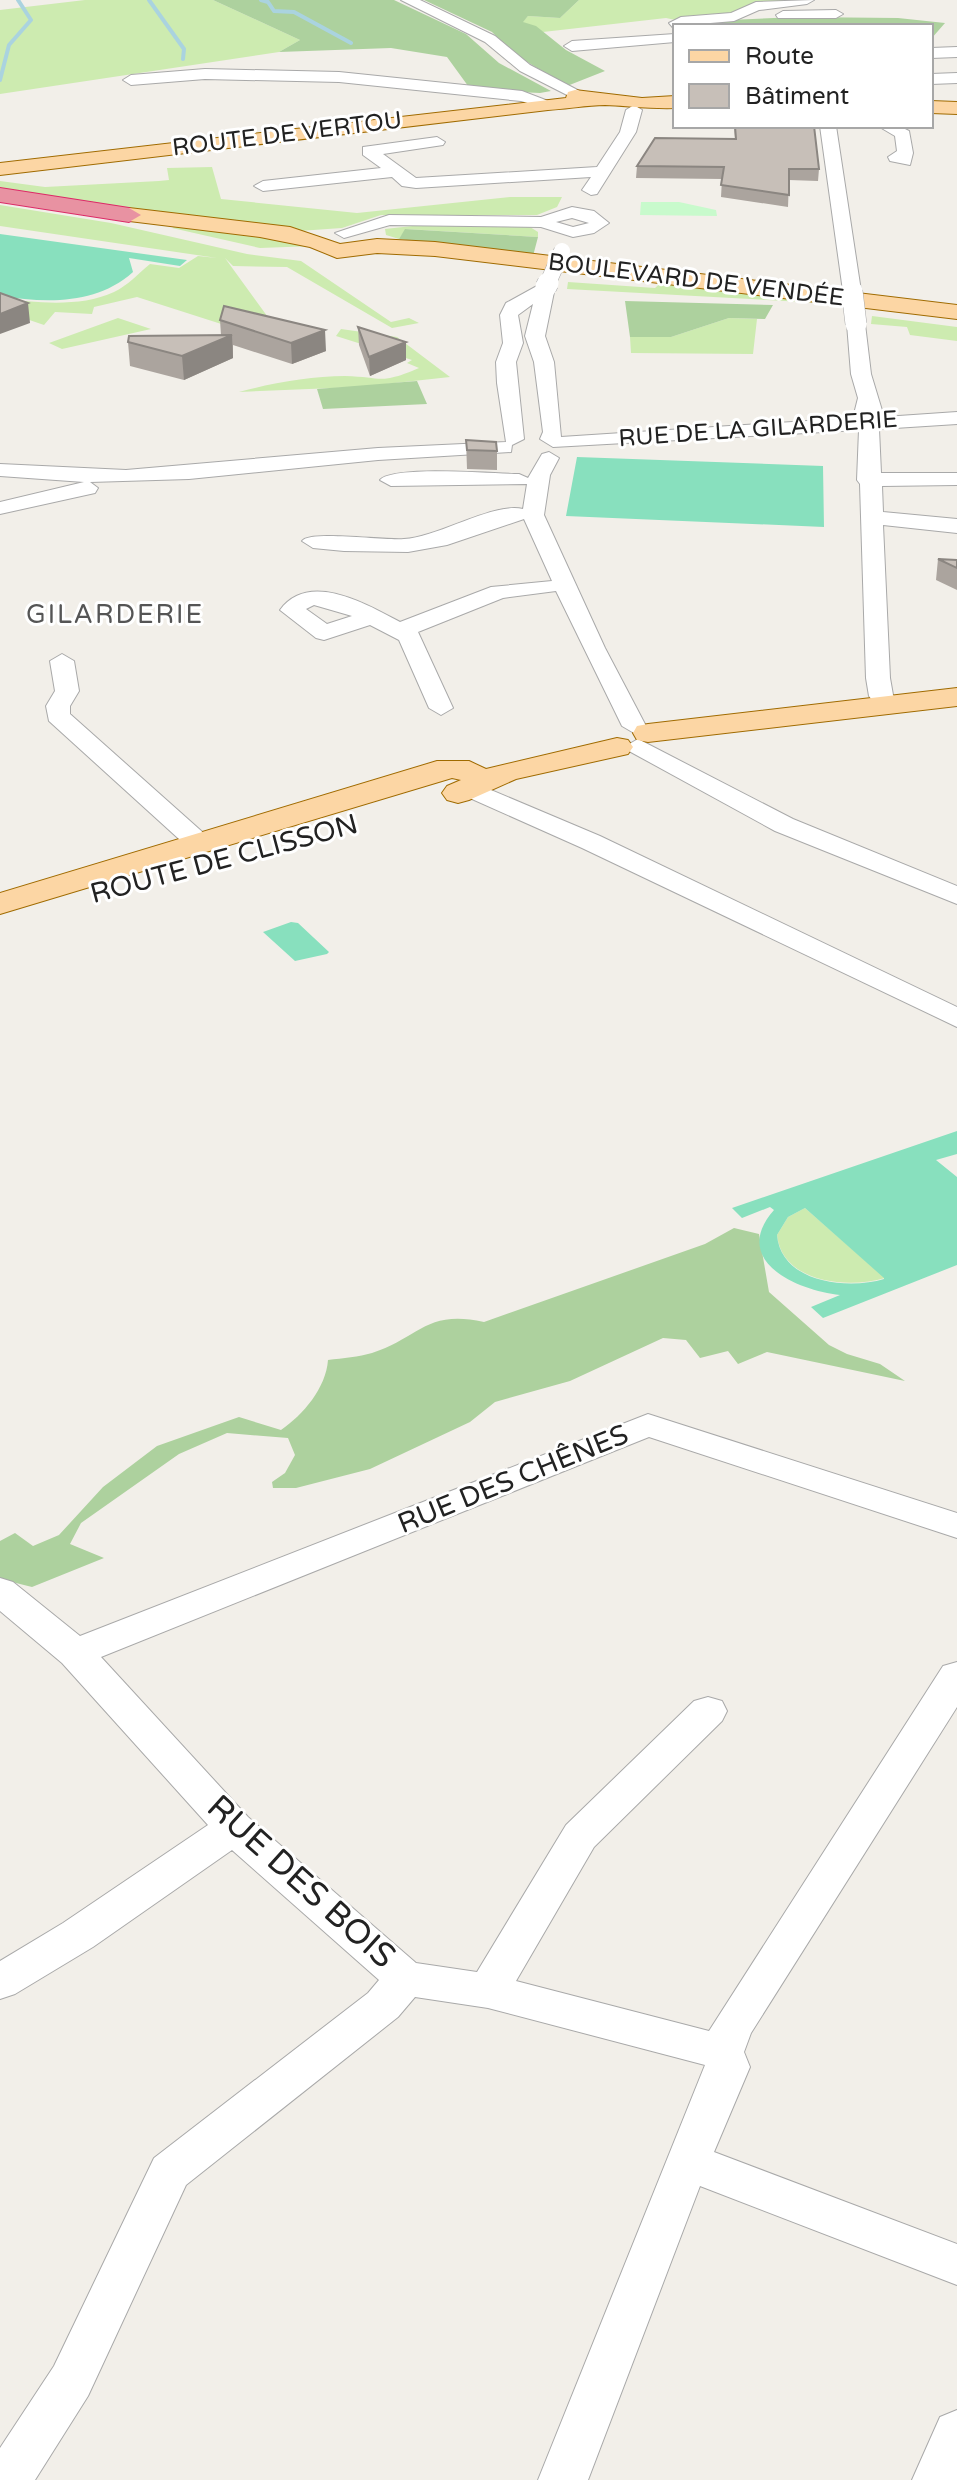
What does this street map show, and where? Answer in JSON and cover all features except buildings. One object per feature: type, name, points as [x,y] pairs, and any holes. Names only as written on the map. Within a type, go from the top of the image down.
[{"type":"highway","points":[[0,197],[129,215]]},
{"type":"main road","name":"ROUTE DE VERTOU","points":[[0,169],[548,104],[673,102]]},
{"type":"main road","points":[[933,107],[957,108]]},
{"type":"main road","points":[[129,215],[331,237]]},
{"type":"main road","name":"BOULEVARD DE VENDÉE","points":[[331,237],[342,251],[371,240],[957,312]]},
{"type":"main road","name":"ROUTE DE CLISSON","points":[[0,904],[123,870],[199,843],[458,782],[624,736],[957,697]]},
{"type":"main road","name":"ROUTE DE CLISSON","points":[[0,921],[169,873],[245,857],[458,782]]},
{"type":"street","points":[[408,0],[484,36],[525,68],[609,105],[628,132],[569,222],[562,251],[544,289],[535,336],[544,362],[553,447],[539,475],[533,515],[593,648],[624,736]]},
{"type":"street","points":[[734,17],[756,6],[807,0]]},
{"type":"street","points":[[677,24],[681,21],[734,17],[836,14]]},
{"type":"street","points":[[572,46],[673,38]]},
{"type":"street","points":[[933,55],[957,52]]},
{"type":"street","points":[[933,58],[943,73],[943,79]]},
{"type":"street","points":[[131,80],[205,74],[339,77],[456,92],[522,96],[548,104]]},
{"type":"street","points":[[828,128],[868,411],[868,480],[878,678],[881,696],[887,703]]},
{"type":"street","points":[[890,128],[903,134],[905,153],[896,157],[904,161]]},
{"type":"street","points":[[437,142],[369,151],[395,172],[416,183],[540,173],[601,172]]},
{"type":"street","points":[[263,186],[395,172]]},
{"type":"street","points":[[331,237],[372,222],[400,220],[545,222],[554,229],[569,222],[600,225],[597,218],[586,214],[589,194]]},
{"type":"street","points":[[371,240],[379,226],[400,220]]},
{"type":"street","points":[[544,289],[513,307],[509,315],[513,343],[506,362],[517,514],[547,587],[610,721],[624,736],[784,825],[957,896]]},
{"type":"street","name":"RUE DE LA GILARDERIE","points":[[515,456],[553,447],[868,411],[957,418]]},
{"type":"street","points":[[0,470],[117,478],[173,476],[353,455],[515,456]]},
{"type":"street","points":[[391,480],[434,477],[464,481],[515,456]]},
{"type":"street","points":[[0,508],[117,478]]},
{"type":"street","points":[[868,480],[957,479]]},
{"type":"street","points":[[313,541],[370,547],[435,541],[488,520],[517,514]]},
{"type":"street","points":[[872,517],[957,526]]},
{"type":"street","points":[[399,631],[499,592],[547,587]]},
{"type":"street","points":[[371,617],[409,636],[441,708]]},
{"type":"street","points":[[62,661],[67,691],[58,706],[58,716],[199,843]]},
{"type":"street","points":[[458,782],[591,842],[957,1018]]},
{"type":"street","name":"RUE DES CHÊNES","points":[[75,1653],[648,1425],[957,1526]]},
{"type":"street","name":"RUE DES BOIS","points":[[0,1591],[75,1653],[234,1828],[405,1978],[488,1991],[722,2052]]},
{"type":"street","points":[[563,2480],[718,2083],[728,2067],[722,2052],[732,2027],[957,1676]]},
{"type":"street","points":[[488,1991],[580,1836],[708,1711]]},
{"type":"street","points":[[0,1982],[78,1935],[234,1828]]},
{"type":"street","points":[[7,2480],[71,2381],[170,2172],[383,2005],[405,1978]]},
{"type":"street","points":[[689,2162],[957,2265]]},
{"type":"street","points":[[937,2480],[957,2433]]},
{"type":"green space","points":[[85,0],[213,0],[300,40],[279,52],[0,94],[0,10]]},
{"type":"green space","points":[[213,0],[394,0],[466,34],[499,63],[551,91],[471,90],[447,57],[391,48],[279,52],[300,40]]},
{"type":"green space","points":[[424,0],[579,0],[560,18],[528,16],[523,22],[536,26],[566,50],[605,71],[567,86],[514,54],[492,32]]},
{"type":"green space","points":[[579,0],[787,0],[696,21],[666,18],[543,32],[522,22],[528,16],[560,18]]},
{"type":"green space","points":[[798,17],[898,18],[945,23],[933,37],[933,24],[682,22]]},
{"type":"green space","points":[[212,167],[221,199],[357,213],[510,197],[562,197],[557,207],[537,215],[381,215],[342,228],[299,231],[0,191],[0,181],[45,187],[159,181],[169,180],[167,168]]},
{"type":"green space","points":[[641,202],[679,202],[716,210],[717,216],[640,215]]},
{"type":"green space","points":[[0,205],[111,223],[247,254],[301,261],[391,322],[409,318],[419,323],[392,328],[287,267],[233,266],[225,258],[270,320],[240,330],[137,297],[94,307],[92,314],[55,312],[44,325],[0,310],[0,299],[58,303],[87,300],[119,289],[150,264],[179,268],[198,256],[217,258],[0,226]]},
{"type":"green space","points":[[179,224],[307,242],[313,246],[260,248],[172,228]]},
{"type":"green space","points":[[430,224],[530,227],[538,232],[538,237],[406,229],[399,239],[386,235],[385,229]]},
{"type":"green space","points":[[405,229],[538,237],[533,256],[399,239]]},
{"type":"green space","points":[[0,234],[187,260],[180,266],[129,258],[133,272],[119,283],[87,296],[35,300],[0,296]]},
{"type":"green space","points":[[664,280],[841,304],[567,289],[568,282],[655,288]]},
{"type":"green space","points":[[625,301],[773,305],[765,319],[729,318],[671,337],[630,337]]},
{"type":"green space","points":[[872,316],[957,327],[957,341],[910,335],[907,327],[871,324]]},
{"type":"green space","points":[[118,318],[151,329],[62,349],[49,343]]},
{"type":"green space","points":[[729,318],[757,319],[753,354],[631,353],[630,337],[671,337]]},
{"type":"green space","points":[[341,329],[397,337],[450,377],[358,387],[239,392],[319,377],[382,379],[419,368],[407,363],[412,360],[336,336]]},
{"type":"green space","points":[[417,381],[427,404],[323,409],[317,389]]},
{"type":"green space","points":[[577,457],[823,466],[824,527],[566,516]]},
{"type":"green space","points":[[291,922],[298,923],[329,952],[295,961],[263,932]]},
{"type":"green space","points":[[957,1131],[957,1154],[936,1160],[957,1177],[957,1265],[823,1318],[811,1307],[840,1295],[805,1287],[788,1279],[764,1258],[759,1244],[762,1228],[774,1210],[770,1207],[742,1218],[732,1208]],"holes":[[[805,1208],[884,1278],[853,1284],[835,1283],[803,1273],[790,1264],[781,1251],[777,1235],[788,1217]]]},
{"type":"green space","points":[[805,1208],[885,1278],[836,1282],[804,1273],[791,1264],[782,1251],[777,1235],[788,1217]]},
{"type":"green space","points":[[734,1228],[759,1234],[769,1292],[829,1345],[880,1364],[905,1381],[767,1352],[738,1364],[728,1351],[700,1358],[686,1340],[663,1338],[570,1381],[495,1402],[470,1422],[370,1469],[296,1488],[273,1488],[272,1482],[285,1473],[295,1455],[288,1438],[227,1433],[179,1454],[81,1523],[70,1544],[104,1558],[32,1587],[0,1579],[0,1541],[15,1533],[33,1546],[59,1535],[103,1487],[157,1446],[239,1417],[281,1430],[312,1400],[323,1381],[328,1360],[372,1353],[435,1322],[464,1319],[484,1322],[705,1244]]},
{"type":"waterway","points":[[0,80],[9,45],[31,20],[18,0]]},
{"type":"waterway","points":[[149,0],[184,49],[183,59]]},
{"type":"waterway","points":[[261,0],[268,2],[274,11],[294,12],[351,43]]},
{"type":"district","name":"GILARDERIE","points":[[115,614]]}]
